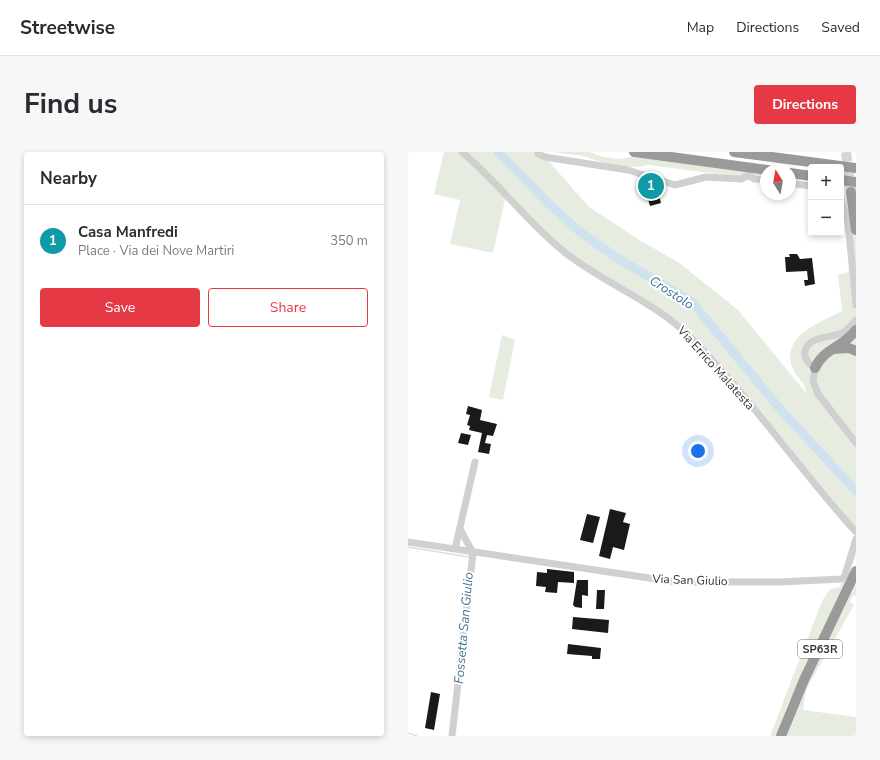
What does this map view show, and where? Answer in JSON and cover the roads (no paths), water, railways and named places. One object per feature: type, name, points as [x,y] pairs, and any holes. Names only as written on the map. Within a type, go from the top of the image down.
[{"type":"highway","points":[[634,152],[760,169]]},
{"type":"highway","points":[[734,152],[856,168]]},
{"type":"highway","points":[[796,174],[808,176]]},
{"type":"highway","points":[[844,181],[854,186],[856,230]]},
{"type":"highway","points":[[815,368],[824,355],[831,349],[847,340],[856,330]]},
{"type":"highway","points":[[831,349],[849,348],[856,351]]},
{"type":"highway","name":"SP63R","points":[[781,736],[804,680],[856,571]]},
{"type":"street","name":"Via Errico Malatesta","points":[[462,152],[478,166],[527,218],[564,251],[595,274],[661,312],[682,329],[720,369],[856,532]]},
{"type":"street","points":[[538,154],[638,172],[675,185],[706,177],[741,179],[749,174],[754,179],[760,180]]},
{"type":"street","points":[[796,184],[808,186]]},
{"type":"street","points":[[841,200],[848,222],[856,305]]},
{"type":"street","points":[[856,320],[841,333],[812,341],[808,344],[805,350],[805,357],[815,368],[813,380],[818,394],[856,442]]},
{"type":"street","points":[[455,549],[475,462]]},
{"type":"street","points":[[452,736],[473,553],[460,529]]},
{"type":"street","name":"Via San Giulio","points":[[408,542],[473,553],[676,582],[780,582],[842,579],[845,575],[856,538]]},
{"type":"waterway","name":"Crostolo","points":[[498,152],[550,205],[579,231],[617,258],[692,302],[780,409],[856,491]]},
{"type":"waterway","name":"Fossetta San Giulio","points":[[408,547],[469,557]]},
{"type":"waterway","points":[[408,733],[417,736]]},
{"type":"tunnel","points":[[846,152],[851,190]]},
{"type":"place","name":"Casa Manfredi","points":[[651,186]]}]
